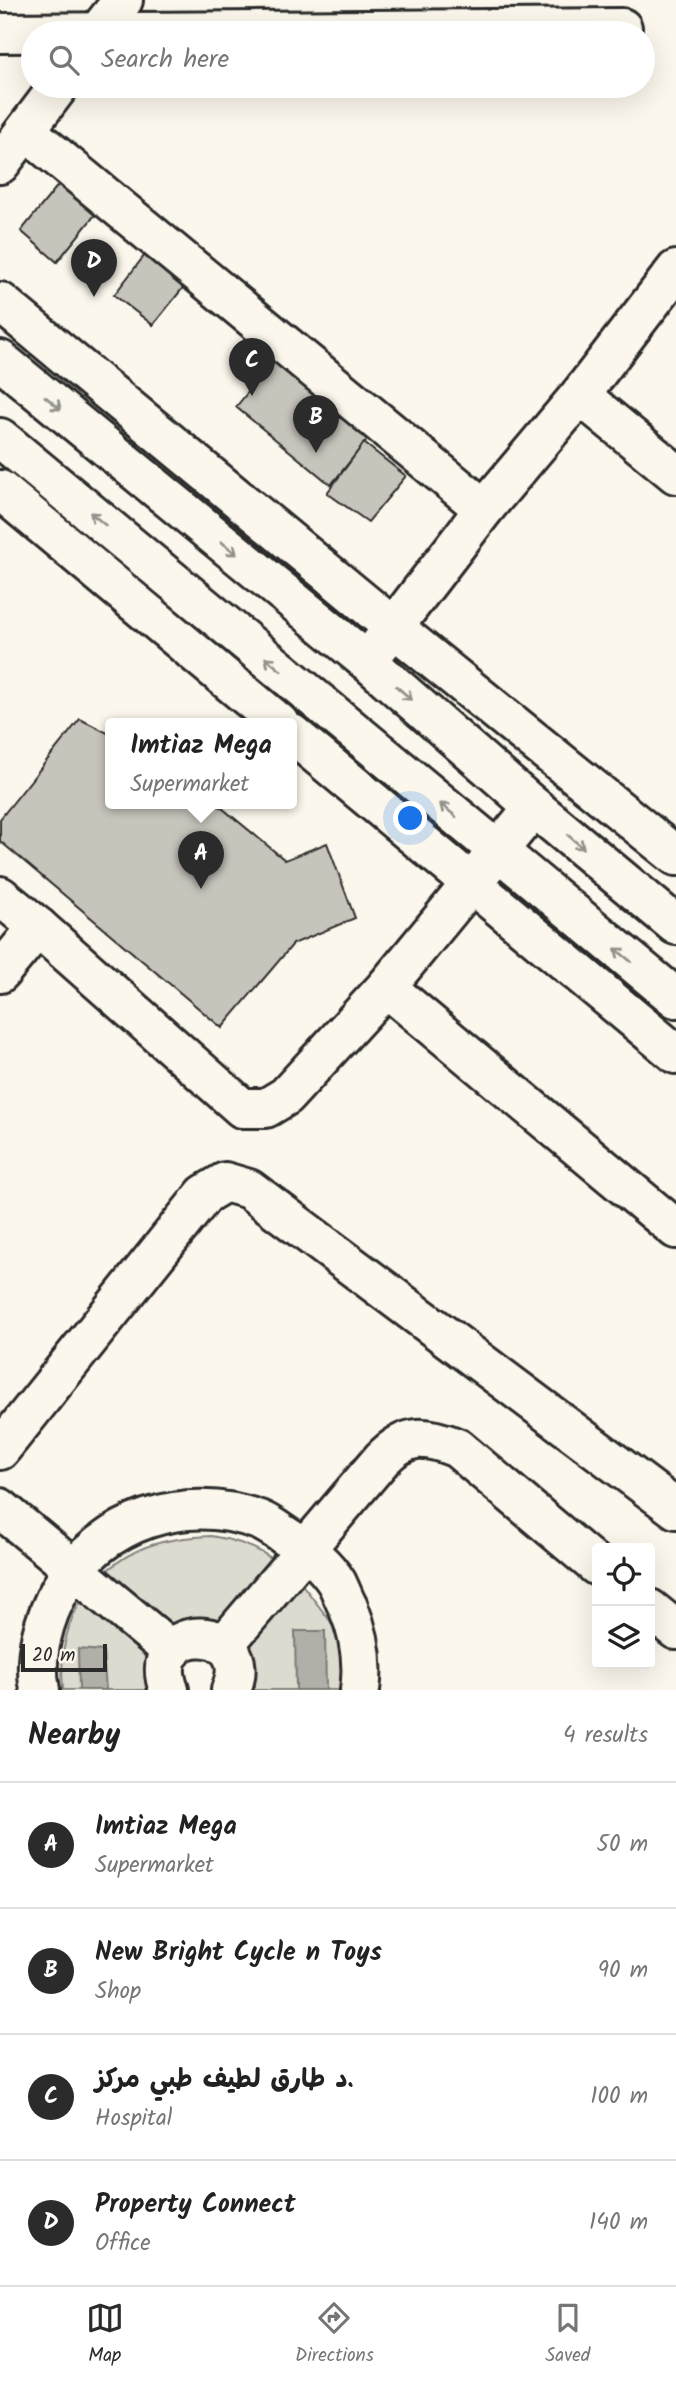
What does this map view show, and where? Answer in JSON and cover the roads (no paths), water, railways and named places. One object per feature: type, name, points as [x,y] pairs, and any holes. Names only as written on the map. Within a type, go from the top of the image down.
[{"type":"street","points":[[106,21],[123,0]]},
{"type":"street","points":[[0,33],[21,33]]},
{"type":"street","points":[[0,164],[50,98]]},
{"type":"street","points":[[26,131],[484,509]]},
{"type":"street","points":[[368,662],[484,509],[580,395],[676,270]]},
{"type":"street","points":[[0,302],[393,627],[676,856]]},
{"type":"street","points":[[0,360],[368,662],[534,807],[676,925]]},
{"type":"street","points":[[580,395],[676,474]]},
{"type":"street","points":[[0,438],[676,998]]},
{"type":"street","points":[[2,496],[273,718]]},
{"type":"street","points":[[297,738],[676,1054]]},
{"type":"street","points":[[0,897],[38,927],[243,1108],[266,1108],[286,1096],[386,986],[534,807]]},
{"type":"street","points":[[0,973],[38,927]]},
{"type":"street","points":[[386,986],[676,1229]]},
{"type":"street","points":[[0,1450],[205,1194],[225,1182],[248,1189],[676,1509]]},
{"type":"street","points":[[224,1646],[394,1446],[406,1440],[438,1440],[457,1448],[592,1562]]},
{"type":"street","points":[[0,1508],[172,1651]]},
{"type":"street","points":[[40,1690],[40,1643],[52,1604],[73,1570],[101,1542],[135,1522],[174,1511],[214,1509],[261,1521],[305,1548],[336,1582],[356,1627],[362,1675],[360,1690]]},
{"type":"street","points":[[655,1613],[676,1630]]},
{"type":"street","points":[[169,1690],[165,1667],[172,1651],[185,1640],[196,1636],[208,1637],[224,1646],[234,1660],[236,1670],[232,1690]]},
{"type":"place","name":"Property Connect","points":[[94,297]]},
{"type":"place","name":"د طارق لطیف طبي مرکز.","points":[[252,396]]},
{"type":"place","name":"New Bright Cycle n Toys","points":[[316,453]]},
{"type":"place","name":"Imtiaz Mega","points":[[201,889]]}]
